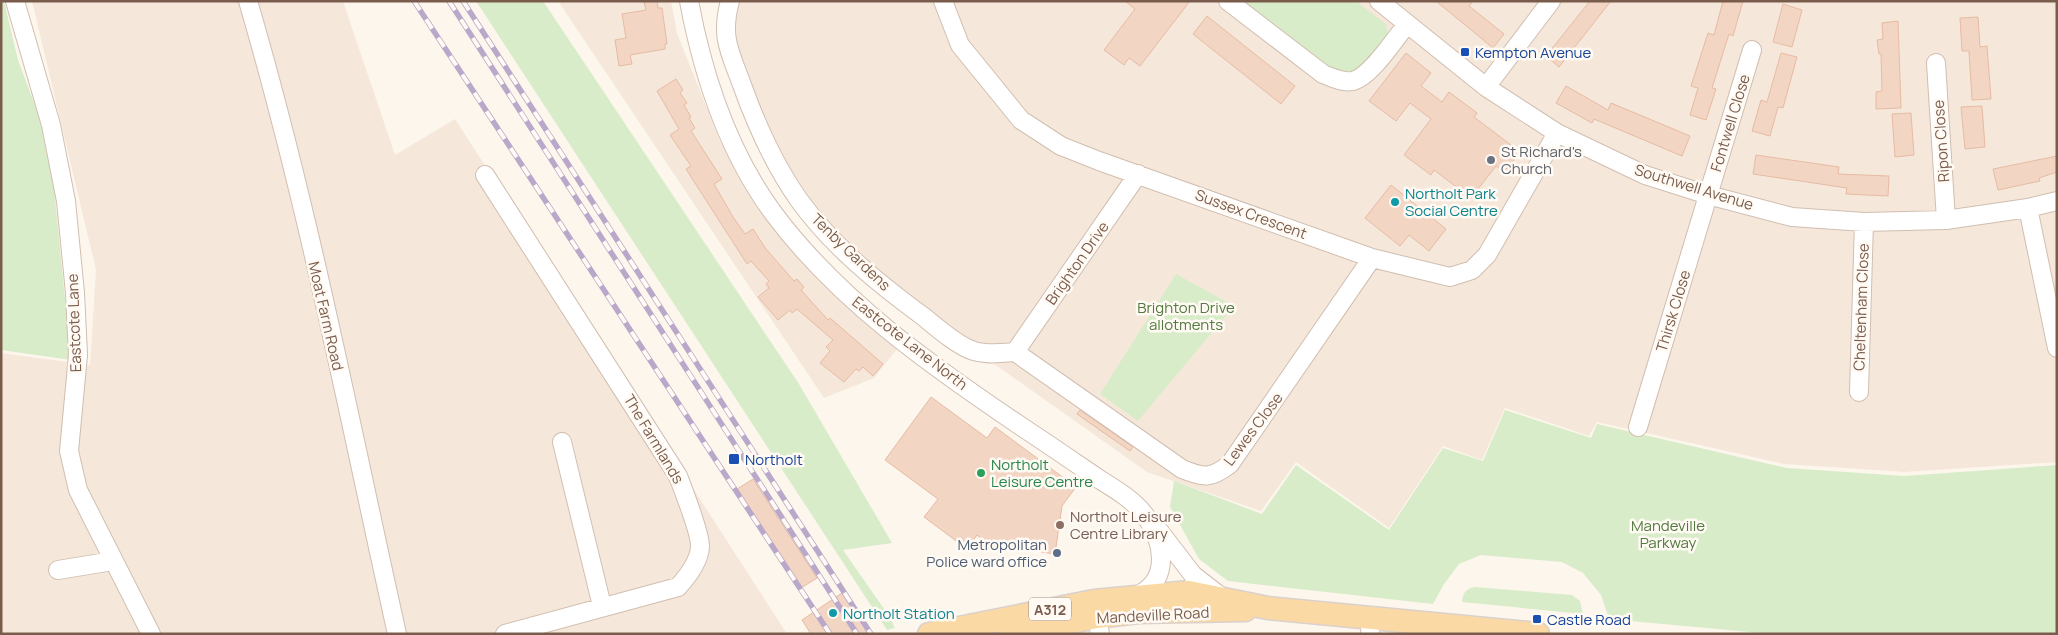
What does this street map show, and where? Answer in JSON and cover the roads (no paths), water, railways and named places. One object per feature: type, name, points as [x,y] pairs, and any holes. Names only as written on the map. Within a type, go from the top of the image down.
[{"type":"main road","name":"Mandeville Road","points":[[938,632],[1097,617],[1136,596],[1169,602],[1268,608]]},
{"type":"main road","name":"Mandeville Road","points":[[1010,634],[1169,602],[1220,597],[1268,608],[1371,626],[1538,634]]},
{"type":"street","name":"Eastcote Lane","points":[[15,1],[51,126],[66,201],[75,293],[78,355],[70,451],[78,490],[112,561],[151,634]]},
{"type":"street","name":"Moat Farm Road","points":[[248,1],[271,80],[307,231],[397,634]]},
{"type":"street","name":"Eastcote Lane North","points":[[689,1],[703,65],[717,105],[741,159],[773,213],[801,248],[880,324],[1019,425],[1126,497],[1167,541],[1193,576],[1220,597]]},
{"type":"street","name":"Tenby Gardens","points":[[730,1],[726,17],[725,40],[751,109],[773,155],[799,200],[827,233],[866,270],[941,330],[972,351],[995,354],[1015,352]]},
{"type":"street","name":"Sussex Crescent","points":[[943,1],[960,45],[1021,120],[1062,146],[1372,258],[1450,277],[1472,270],[1487,255],[1558,134]]},
{"type":"street","points":[[1228,1],[1323,74],[1338,81],[1354,81],[1368,72],[1407,24]]},
{"type":"street","name":"Southwell Avenue","points":[[1380,1],[1486,87],[1558,134],[1645,174],[1708,195],[1792,217],[1864,222],[1946,220],[2028,208],[2057,201]]},
{"type":"street","points":[[1486,87],[1551,1]]},
{"type":"street","name":"Fontwell Close","points":[[1708,195],[1752,50]]},
{"type":"street","name":"Ripon Close","points":[[1936,63],[1946,220]]},
{"type":"street","name":"Brighton Drive","points":[[1015,352],[1138,174]]},
{"type":"street","name":"The Farmlands","points":[[486,175],[678,476],[685,493],[700,546],[691,573],[678,587],[602,606],[505,634]]},
{"type":"street","name":"Thirsk Close","points":[[1638,427],[1708,195]]},
{"type":"street","points":[[2028,208],[2057,348]]},
{"type":"street","name":"Cheltenham Close","points":[[1859,392],[1864,222]]},
{"type":"street","name":"Lewes Close","points":[[1015,352],[1182,469],[1200,477],[1217,474],[1230,464],[1372,258]]},
{"type":"street","points":[[562,442],[602,606]]},
{"type":"street","name":"Eastcote Lane North","points":[[1149,521],[1160,543],[1169,602]]},
{"type":"street","name":"Eastcote Lane North","points":[[1167,541],[1178,571],[1177,585],[1169,602]]},
{"type":"street","points":[[58,570],[112,561]]},
{"type":"street","points":[[1136,596],[1155,582],[1162,563]]},
{"type":"railway","points":[[414,1],[830,634]]},
{"type":"railway","points":[[449,1],[857,634]]},
{"type":"railway","points":[[463,1],[871,634]]},
{"type":"place","name":"Kempton Avenue","points":[[1465,52]]},
{"type":"place","name":"St Richard's Church","points":[[1491,160]]},
{"type":"place","name":"Northolt Park Social Centre","points":[[1395,202]]},
{"type":"place","name":"Northolt","points":[[734,459]]},
{"type":"place","name":"Northolt Leisure Centre","points":[[981,473]]},
{"type":"place","name":"Northolt Leisure Centre Library","points":[[1060,525]]},
{"type":"place","name":"Metropolitan Police ward office","points":[[1057,553]]},
{"type":"place","name":"Northolt Station","points":[[833,613]]},
{"type":"place","name":"Castle Road","points":[[1537,619]]},
{"type":"park label","name":"Brighton Drive allotments","points":[[1186,316]]},
{"type":"park label","name":"Mandeville Parkway","points":[[1668,534]]}]
